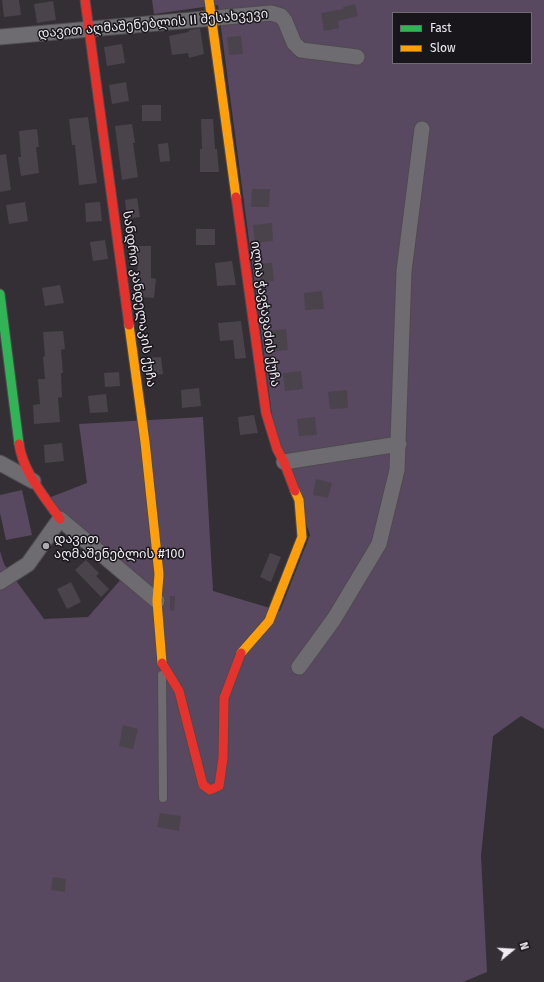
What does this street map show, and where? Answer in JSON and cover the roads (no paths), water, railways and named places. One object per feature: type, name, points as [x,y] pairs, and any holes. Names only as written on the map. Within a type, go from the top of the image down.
[{"type":"street","name":"სანდრო კანდელაკის ქუჩა","points":[[85,0],[145,442],[159,574],[157,601],[162,664]]},
{"type":"street","name":"ილია ჭავჭავაძის ქუჩა","points":[[162,664],[179,692],[203,786],[210,790],[219,786],[224,758],[224,698],[241,654],[269,622],[302,537],[299,500],[284,462],[276,449],[266,413],[209,0]]},
{"type":"street","name":"დავით აღმაშენებლის II შესახვევი","points":[[0,37],[271,13],[281,16],[294,43],[301,50],[356,57]]},
{"type":"street","points":[[299,667],[334,619],[380,544],[397,470],[404,271],[422,129]]},
{"type":"street","points":[[0,296],[20,452],[33,481],[60,519],[157,601]]},
{"type":"street","points":[[284,462],[399,444]]},
{"type":"street","points":[[0,463],[33,481]]},
{"type":"street","points":[[0,582],[28,564],[60,519]]},
{"type":"lane","points":[[162,664],[163,798]]},
{"type":"place","name":"დავით აღმაშენებლის #100","points":[[46,546]]}]
